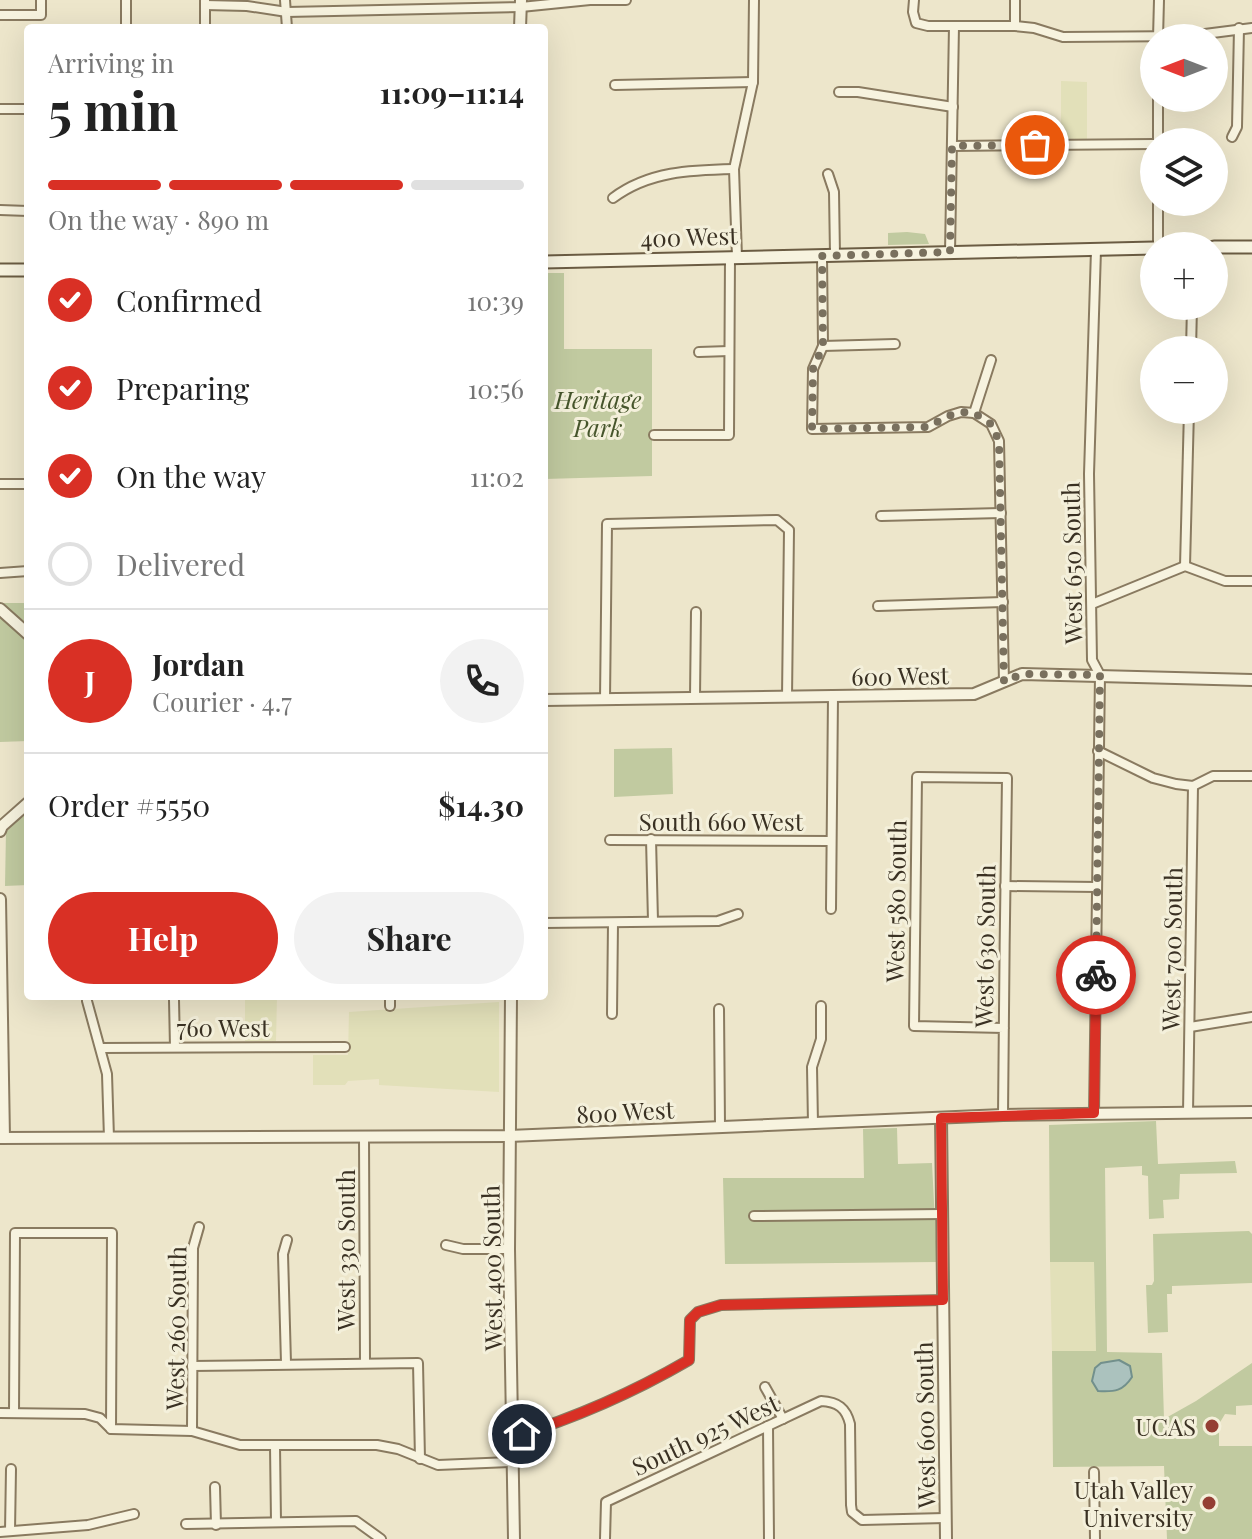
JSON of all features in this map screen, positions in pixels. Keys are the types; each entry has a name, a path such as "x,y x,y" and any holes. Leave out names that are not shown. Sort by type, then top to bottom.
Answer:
{"main road":[{"path":"1228,247 1252,247"},
{"name":"400 West","path":"548,262 1140,248"},
{"path":"0,270 24,270"}],"street":[{"path":"0,15 41,15 41,0"},
{"path":"126,0 126,24"},
{"path":"285,0 287,24"},
{"path":"205,24 205,3 287,12 626,0"},
{"path":"654,435 729,435 734,169 753,82 754,0"},
{"path":"914,0 916,23 928,26 1015,26 1063,37 1140,38"},
{"path":"1015,0 1015,26"},
{"path":"1158,24 1159,0"},
{"path":"520,24 521,4"},
{"path":"950,252 954,26"},
{"path":"1232,137 1237,127 1239,28"},
{"path":"1228,30 1252,28"},
{"path":"615,85 753,82"},
{"path":"839,92 858,92 953,107"},
{"path":"0,109 24,109"},
{"path":"952,146 1140,143"},
{"path":"613,198 629,186 668,173 734,169"},
{"path":"828,174 834,192 823,346 813,369 812,429 928,427 961,412 974,413 991,424 999,441 1004,682"},
{"path":"0,210 24,211"},
{"name":"West 650 South","path":"1094,1113 1100,675 1092,660 1089,474 1096,250"},
{"path":"823,346 895,344"},
{"path":"699,352 729,351"},
{"path":"974,413 991,360"},
{"path":"1185,566 1189,424"},
{"path":"0,484 24,484"},
{"path":"881,516 1001,513"},
{"path":"605,699 607,524 777,520 789,530 787,697"},
{"path":"1092,604 1185,566 1225,581 1252,581"},
{"path":"0,573 24,571"},
{"path":"878,606 1003,602"},
{"path":"0,609 24,630"},
{"path":"695,697 696,612"},
{"name":"600 West","path":"548,700 974,694 1022,674 1252,680"},
{"path":"831,909 833,696"},
{"path":"1098,751 1153,778 1193,786 1213,776 1252,776"},
{"name":"West 580 South","path":"1004,1028 914,1026 917,777 1007,778"},
{"name":"West 630 South","path":"1003,1115 1007,778"},
{"name":"West 700 South","path":"1188,1113 1193,786"},
{"path":"0,831 24,807"},
{"path":"651,839 653,921"},
{"name":"South 660 West","path":"610,840 831,841"},
{"path":"1005,886 1097,887"},
{"path":"0,899 2,1138"},
{"path":"548,923 718,921 738,914"},
{"path":"612,1014 613,923"},
{"path":"174,1000 175,1047"},
{"path":"390,1000 390,1006"},
{"name":"West 400 South","path":"511,1000 509,1249 514,1539"},
{"path":"87,1001 107,1074 109,1138"},
{"path":"813,1124 812,1067 821,1039 821,1006"},
{"path":"719,1009 720,1126"},
{"path":"1190,1027 1252,1017"},
{"name":"760 West","path":"101,1048 345,1047"},
{"name":"800 West","path":"2,1138 509,1136 1003,1115 1252,1112"},
{"name":"West 600 South","path":"941,1118 946,1539"},
{"name":"West 330 South","path":"364,1137 365,1362"},
{"path":"754,1216 942,1214"},
{"name":"West 260 South","path":"192,1431 193,1248 199,1227"},
{"path":"14,1413 15,1233 112,1233 111,1429"},
{"path":"286,1363 283,1254 287,1240"},
{"path":"446,1245 463,1249 509,1249"},
{"path":"513,1437 600,1405 689,1360 690,1320 698,1312 721,1305 943,1300"},
{"path":"192,1366 418,1363 420,1459"},
{"path":"765,1387 783,1419"},
{"name":"South 925 West","path":"605,1539 606,1502 821,1401 832,1402 847,1413 850,1424 851,1505 856,1517 862,1520 945,1518"},
{"path":"0,1413 85,1414 100,1418 111,1429 192,1431 240,1445 377,1445 398,1449 438,1465 512,1462"},
{"path":"768,1426 769,1539"},
{"path":"275,1446 276,1522"},
{"path":"10,1531 11,1469"},
{"path":"1094,1472 1095,1539"},
{"path":"215,1487 216,1525"},
{"path":"0,1532 88,1525 134,1514"},
{"path":"186,1524 356,1521 381,1539"}],"shaded area":[{"path":"1061,81 1087,82 1087,140 1061,140"},
{"path":"245,1000 277,1000 276,1041 245,1041"},
{"path":"499,1002 499,1092 379,1085 379,1079 348,1081 345,1085 313,1085 313,1055 348,1055 349,1012"},
{"path":"1094,1261 1096,1352 1052,1351 1050,1262"}],"green space":[{"path":"888,233 925,234 929,244 888,245"},
{"name":"Heritage Park","path":"548,273 564,273 564,349 652,349 652,476 548,479"},
{"path":"0,603 24,603 24,741 0,742"},
{"path":"672,748 673,794 614,797 614,749"},
{"path":"24,814 24,885 5,886 6,832"},
{"path":"1156,1121 1158,1164 1235,1161 1237,1173 1180,1174 1179,1199 1163,1200 1164,1218 1149,1219 1148,1176 1142,1175 1142,1166 1105,1168 1107,1352 1162,1353 1164,1419 1252,1363 1252,1405 1236,1406 1236,1415 1225,1414 1219,1424 1219,1446 1252,1446 1252,1539 1167,1539 1164,1466 1053,1467 1052,1351 1096,1351 1094,1262 1050,1262 1049,1125"},
{"path":"897,1128 898,1164 932,1163 937,1262 725,1264 723,1178 864,1178 863,1129"},
{"path":"1249,1231 1252,1234 1252,1283 1172,1286 1172,1294 1167,1294 1168,1332 1148,1333 1146,1285 1152,1285 1154,1281 1153,1234"}],"water":[{"path":"1119,1360 1130,1366 1132,1377 1118,1390 1098,1391 1092,1381 1095,1368 1101,1363"}],"way so far":[{"path":"1035,145 952,146 950,252 822,256 823,346 813,369 812,429 928,427 961,412 974,413 991,424 996,433 999,441 1004,682 1022,674 1100,675 1096,975"}],"place":[{"name":"UCAS","path":"1212,1426"},
{"name":"Utah Valley University","path":"1209,1503"}],"route":[{"path":"522,1434 600,1405 689,1360 690,1320 698,1312 721,1305 943,1300 941,1118 1094,1113 1096,975"}]}
